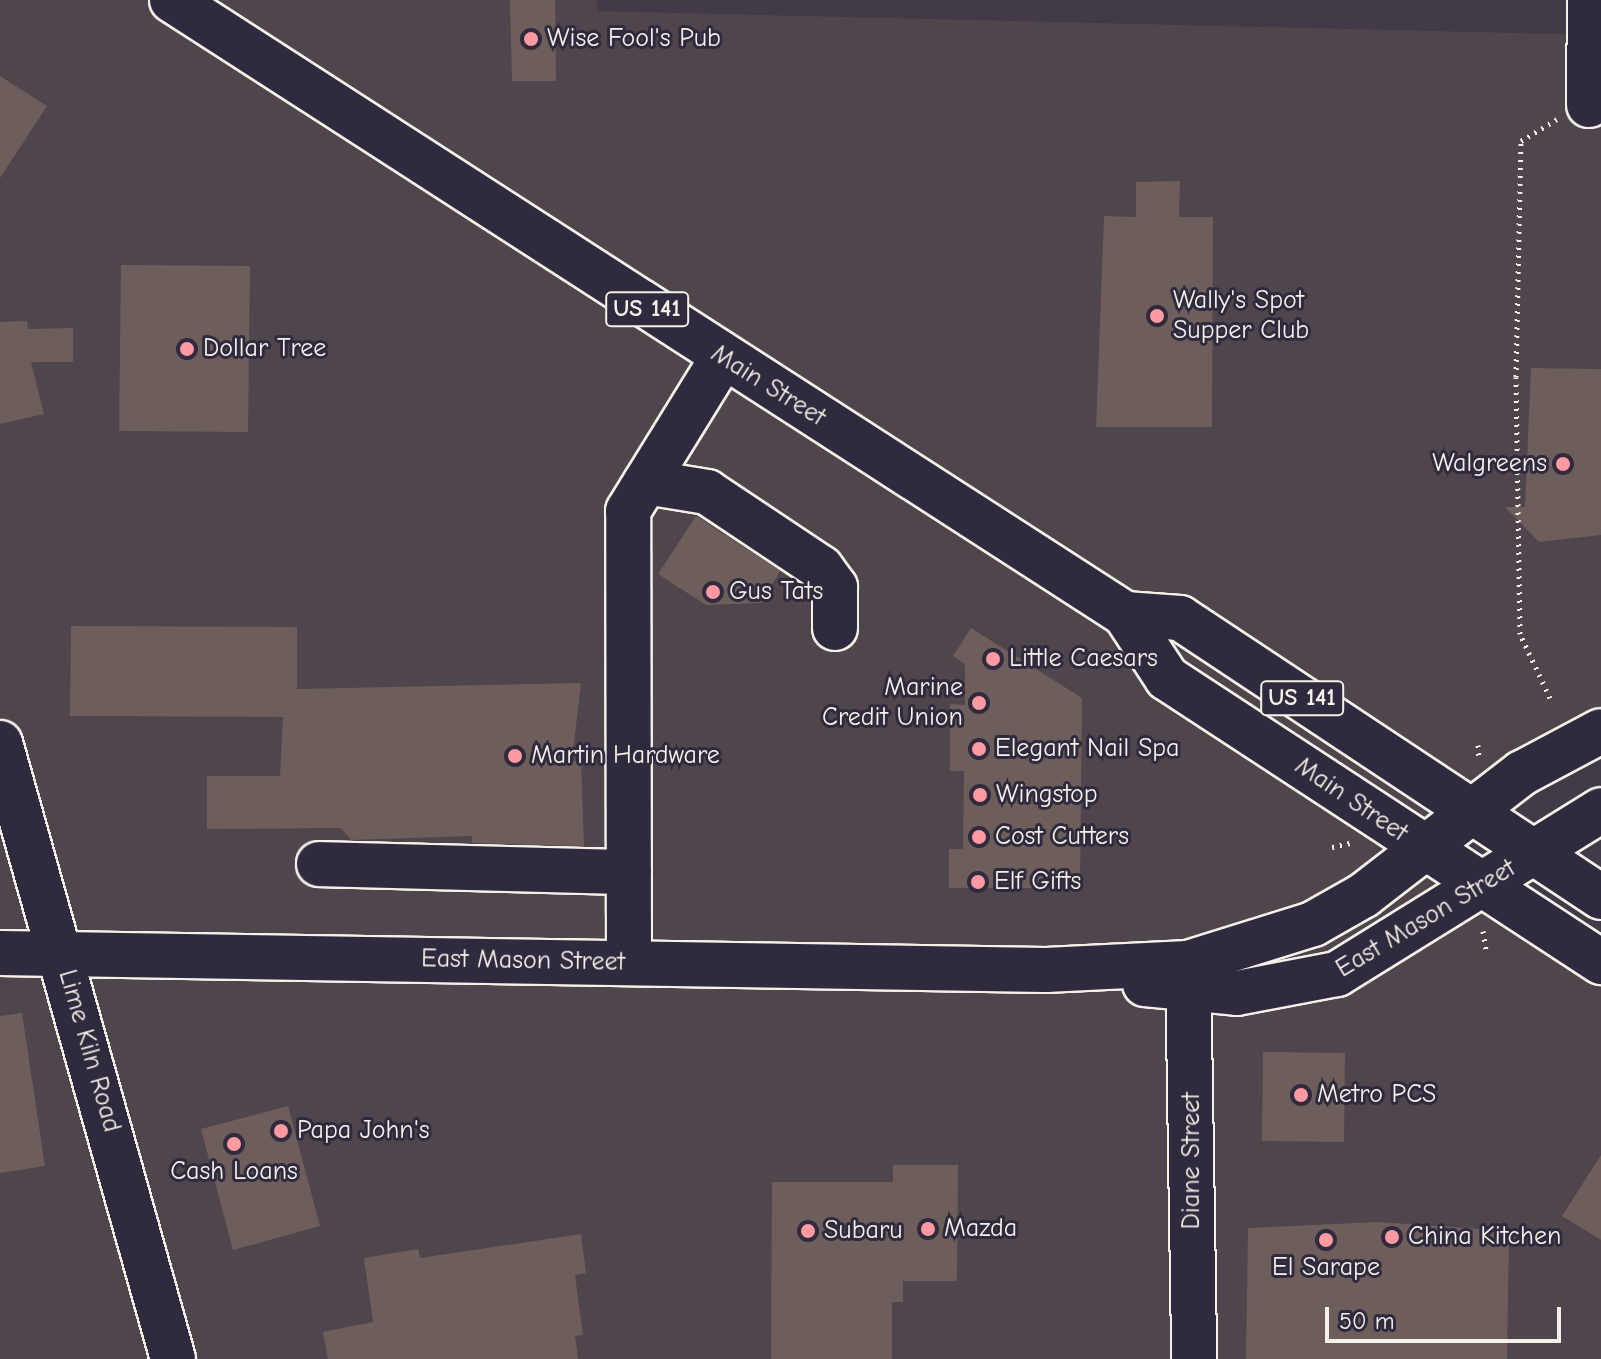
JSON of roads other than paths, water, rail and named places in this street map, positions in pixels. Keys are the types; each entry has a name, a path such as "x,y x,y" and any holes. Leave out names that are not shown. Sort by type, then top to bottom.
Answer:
{"main road":[{"name":"Main Street","path":"172,0 1125,614 1167,678 1601,962"},
{"path":"1589,105 1590,0"},
{"path":"629,963 628,511 723,357"},
{"path":"646,482 707,492 821,568 835,587 835,628"},
{"name":"Main Street","path":"1125,614 1180,618 1468,812 1601,897"},
{"name":"East Mason Street","path":"1189,976 1313,924 1424,849 1468,812 1555,751 1601,731"},
{"name":"Lime Kiln Road","path":"0,743 173,1359"},
{"name":"East Mason Street","path":"0,953 1046,970 1310,984 1362,962 1485,888 1601,810"},
{"path":"319,864 629,872"},
{"name":"Diane Street","path":"1189,976 1194,1359"}],"place":[{"name":"Wise Fool's Pub","path":"531,39"},
{"name":"Wally's Spot Supper Club","path":"1157,316"},
{"name":"Dollar Tree","path":"187,349"},
{"name":"Walgreens","path":"1563,464"},
{"name":"Gus Tats","path":"713,592"},
{"name":"Little Caesars","path":"993,659"},
{"name":"Marine Credit Union","path":"979,703"},
{"name":"Elegant Nail Spa","path":"979,749"},
{"name":"Martin Hardware","path":"515,756"},
{"name":"Wingstop","path":"980,795"},
{"name":"Cost Cutters","path":"979,837"},
{"name":"Elf Gifts","path":"978,882"},
{"name":"Metro PCS","path":"1301,1095"},
{"name":"Papa John's","path":"281,1131"},
{"name":"Cash Loans","path":"234,1144"},
{"name":"Mazda","path":"928,1229"},
{"name":"Subaru","path":"808,1231"},
{"name":"China Kitchen","path":"1392,1237"},
{"name":"El Sarape","path":"1326,1240"}]}
